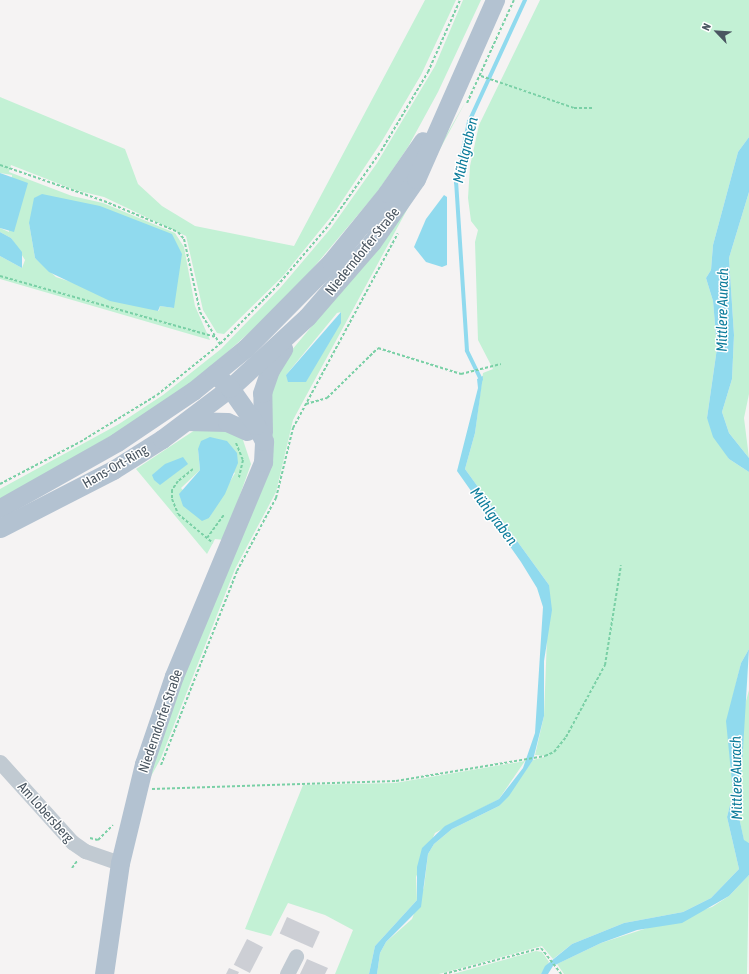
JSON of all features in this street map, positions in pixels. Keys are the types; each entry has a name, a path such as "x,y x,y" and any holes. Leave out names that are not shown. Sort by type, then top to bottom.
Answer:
{"main road":[{"name":"Niederndorfer Straße","path":"227,391 307,317 372,242 403,198 457,88 495,0"},
{"name":"Niederndorfer Straße","path":"104,974 120,863 144,764 174,676 257,480 264,441 215,374 305,290 361,228 457,88"},
{"path":"264,441 260,407 266,379 307,317"},
{"name":"Hans-Ort-Ring","path":"0,508 118,442 215,374"},
{"name":"Niederndorfer Straße","path":"227,391 241,437 256,452 257,480"},
{"name":"Hans-Ort-Ring","path":"0,528 113,470 187,421 227,391"},
{"path":"187,421 215,420 241,437"}],"street":[{"name":"Am Lobersberg","path":"0,762 72,842 85,851 120,863"},
{"path":"287,974 296,956"}],"path":[{"path":"0,484 128,414 220,344 278,286 334,219 380,151 428,72 460,0"},
{"path":"464,110 514,0"},
{"path":"486,78 494,82 574,108 594,108"},
{"path":"0,165 104,201 178,232 184,239 200,312 220,344"},
{"path":"160,766 228,592 276,498 291,434 400,230"},
{"path":"0,276 216,337"},
{"path":"306,404 327,398 378,348 441,370 474,374 501,364"},
{"path":"237,485 243,460 241,437"},
{"path":"192,469 178,481 172,499 178,514 207,538 226,551"},
{"path":"207,538 225,514"},
{"path":"150,789 396,781 525,758 536,758 554,752 566,737 605,665 621,565"},
{"path":"149,795 152,785"},
{"path":"86,837 98,840 115,822 128,825"},
{"path":"444,974 541,948 561,974"}],"green space":[{"path":"425,0 456,0 421,75 382,141 334,213 283,276 224,334 217,333 203,310 186,236 104,197 75,190 11,165 9,172 72,196 103,203 175,233 184,247 195,306 210,340 0,279 0,256 22,268 25,260 11,238 0,232 0,228 9,232 12,175 0,173 0,97 125,149 138,184 162,206 195,226 294,246","holes":["29,223 174,308 160,306 159,311 56,277 35,258"]},
{"path":"463,0 481,0 438,92 408,147 378,191 287,299 177,397 0,501 0,489 119,424 163,395 221,349 281,287 331,228 377,163 435,66"},
{"path":"540,0 749,0 749,137 738,152 713,245 711,270 706,278 713,301 717,348 707,418 729,459 749,472 749,649 741,663 727,721 733,793 727,817 739,869 711,898 683,912 624,923 572,944 553,959 542,946 439,974 377,974 380,953 386,942 412,919 424,887 428,854 434,844 452,829 499,806 533,760 548,756 535,755 544,716 549,585 465,469 475,433 483,373 493,369 478,340 475,242 478,230 471,221 468,198 470,166 479,125"},
{"path":"466,101 293,420 276,492 235,569 161,758 149,780 170,707 228,562 268,474 266,400 286,357 389,234","holes":["341,312 301,380 286,375 337,313"]},
{"path":"749,192 749,394 744,418 749,458 729,433 722,412 732,379 734,335 729,258"},
{"path":"213,425 242,437 251,464 224,540 215,539 207,554 136,469 198,428","holes":["198,449 235,473 209,518 181,488 200,470"]},
{"path":"749,690 749,843 744,841 739,817 743,712"},
{"path":"525,761 499,799 435,833 416,877 417,900 375,946 369,974 335,974 353,930 325,915 288,903 271,936 245,929 303,785 395,783"},
{"path":"749,875 747,974 564,974 557,964 601,943 712,907 729,896"},
{"path":"536,951 542,952 549,962 541,974 453,974"}],"water":[{"name":"Mittlere Aurach","path":"749,137 749,192 729,258 734,335 732,379 722,412 729,433 749,458 749,472 729,459 713,437 707,418 717,348 713,301 706,278 711,270 713,245 738,152"},
{"path":"0,173 28,183 14,232 0,228"},
{"path":"42,194 100,206 172,234 182,254 174,308 160,306 158,311 110,301 49,272 35,258 29,223 34,198"},
{"path":"444,195 447,197 447,265 442,267 426,262 414,247 426,219"},
{"path":"0,232 11,238 22,252 22,268 0,256"},
{"path":"341,312 341,323 306,382 288,382 286,375"},
{"path":"483,376 475,433 465,469 549,585 552,610 544,661 544,716 533,760 509,796 499,806 452,829 434,844 428,854 421,907 386,942 380,953 377,974 369,974 375,946 417,900 417,867 422,848 445,826 499,799 523,768 535,733 543,607 537,588 521,562 457,471 478,388 477,379"},
{"path":"210,437 227,441 237,453 238,463 225,494 209,518 202,521 183,506 179,494 200,470 198,449 201,441"},
{"path":"183,457 188,464 160,485 154,480 152,475 165,464"},
{"name":"Mittlere Aurach","path":"749,649 739,817 744,840 749,843 749,875 729,896 682,923 637,930 601,943 553,966 548,974 541,974 545,966 572,944 624,923 683,912 711,898 739,869 727,817 733,793 726,721 741,663"}],"building":[{"path":"287,917 320,932 313,948 280,933"},
{"path":"247,939 263,947 250,973 234,965"},
{"path":"307,959 328,968 325,974 300,974"},
{"path":"229,968 239,972 238,974 226,974"}],"waterway":[{"name":"Mühlgraben","path":"481,380 467,351 456,183 469,122 525,0"}]}
